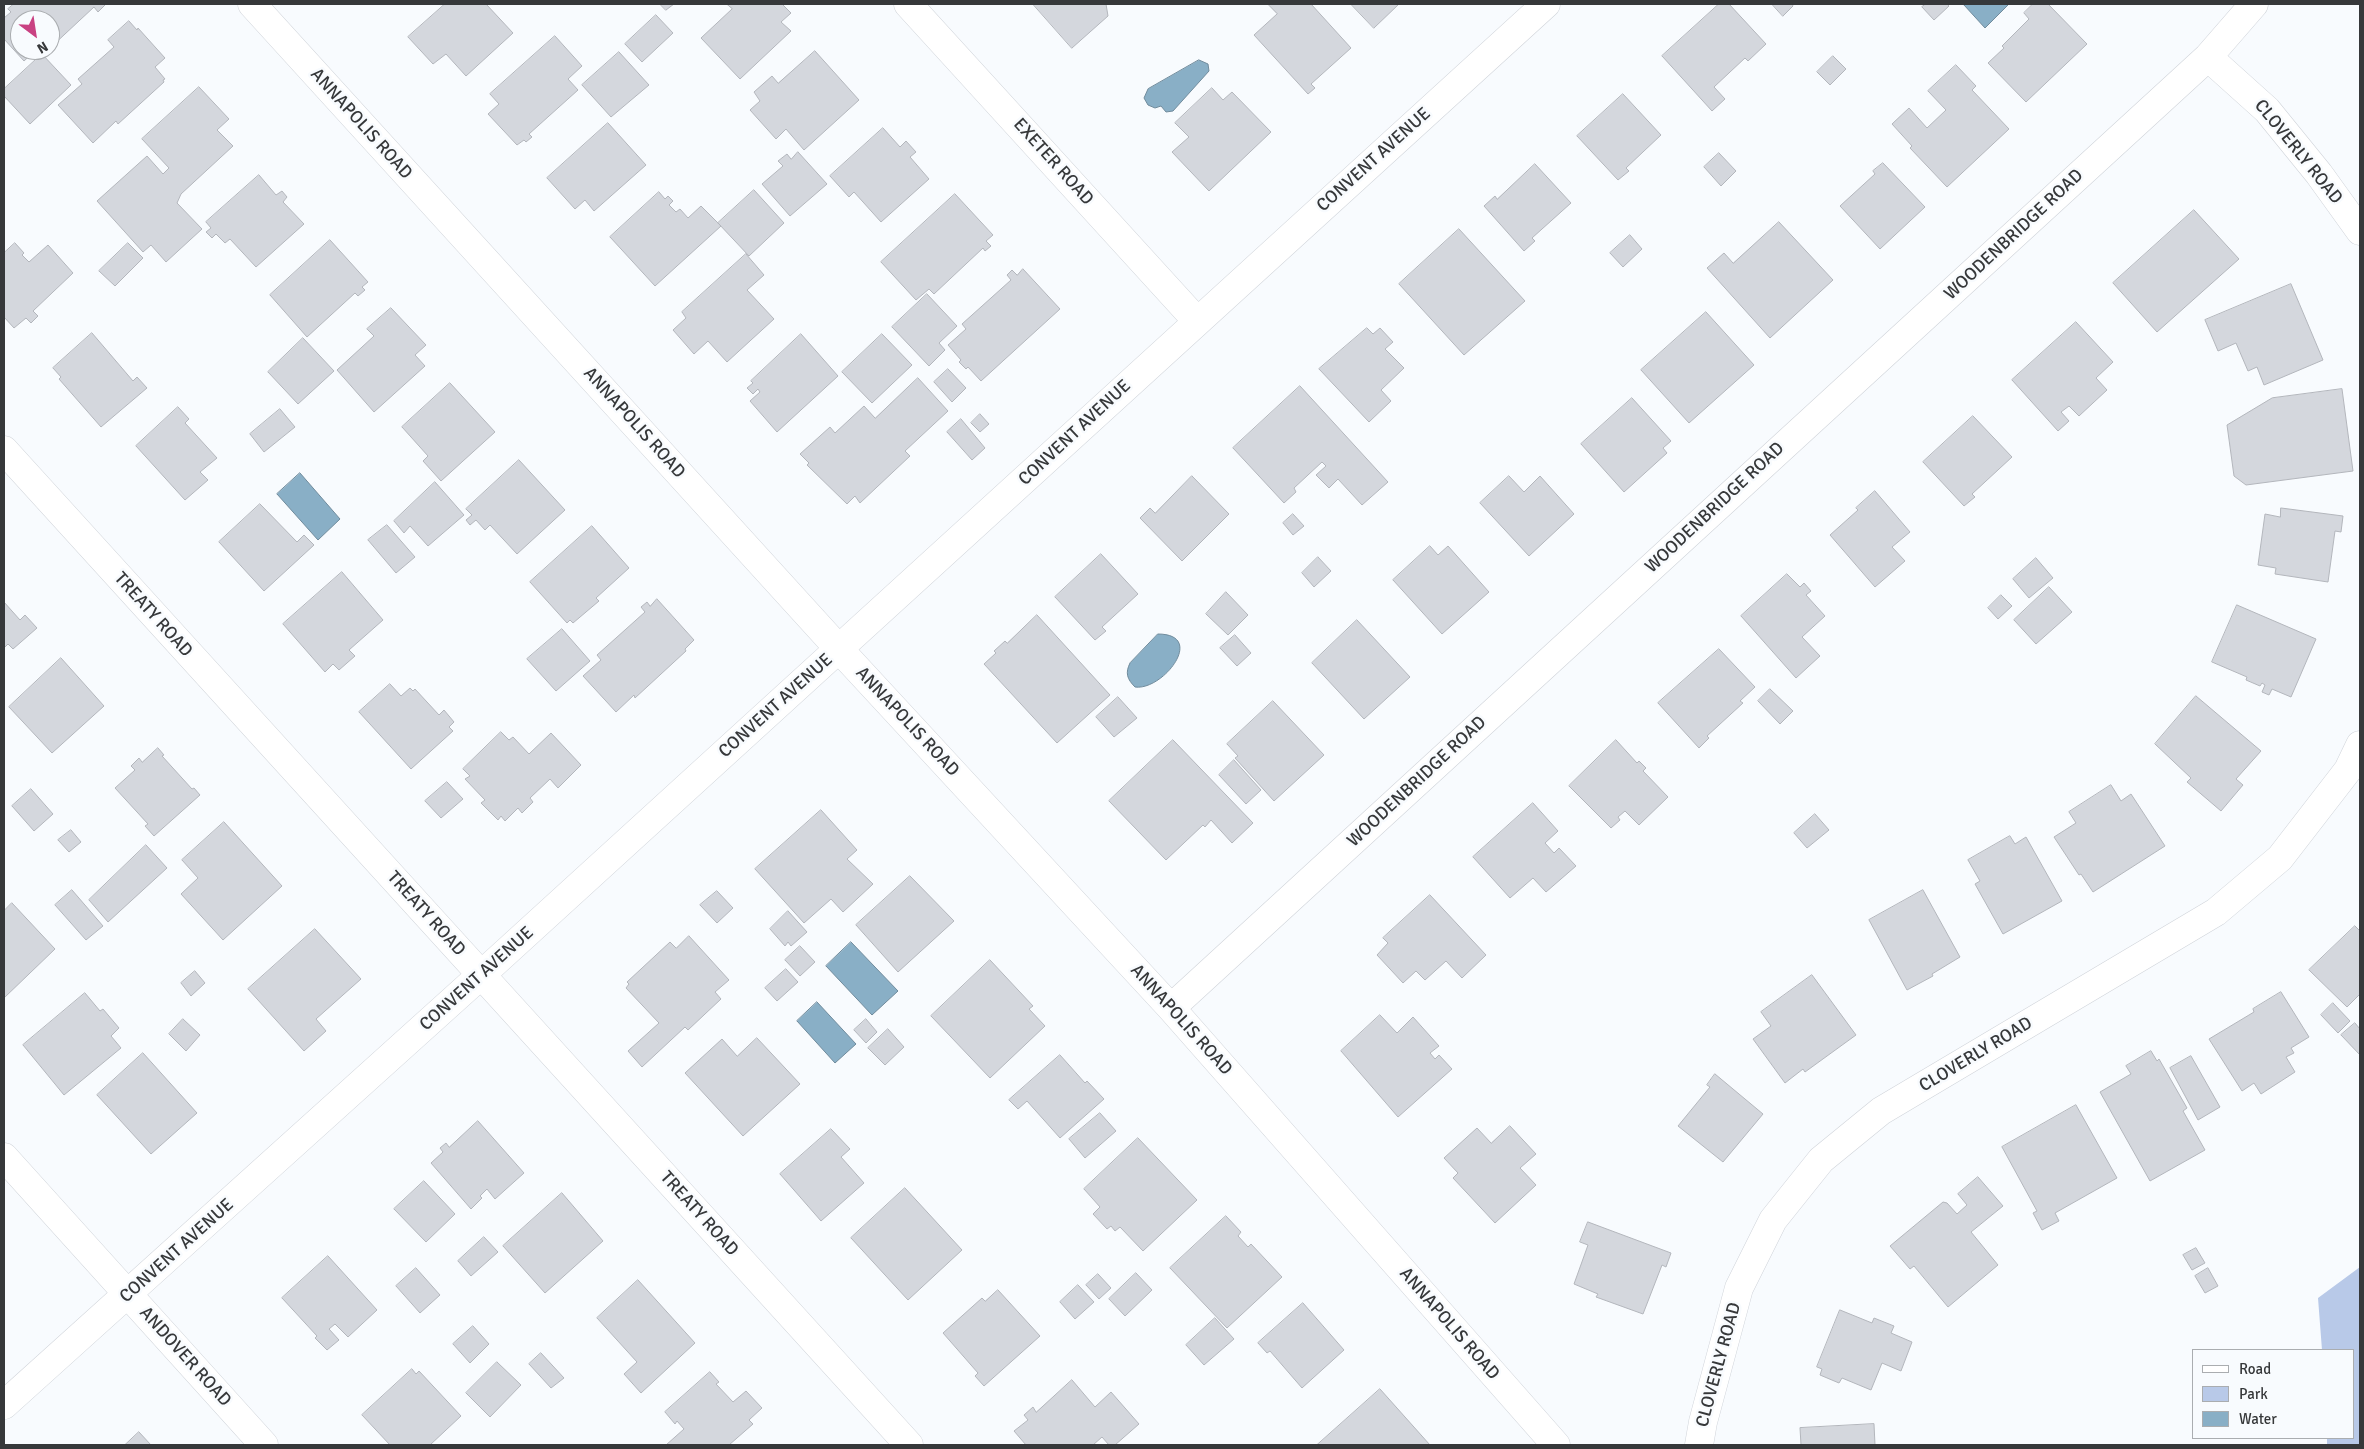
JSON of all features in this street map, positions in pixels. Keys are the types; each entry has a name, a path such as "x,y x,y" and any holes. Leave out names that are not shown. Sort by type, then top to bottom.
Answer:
{"street":[{"name":"ANNAPOLIS ROAD","path":"252,4 839,649 1171,1008 1556,1445"},
{"name":"EXETER ROAD","path":"908,4 1197,321"},
{"name":"CONVENT AVENUE","path":"4,1405 481,975 1546,4"},
{"name":"WOODENBRIDGE ROAD","path":"1171,1008 2208,57 2254,4"},
{"name":"CLOVERLY ROAD","path":"2208,57 2268,110 2319,174 2360,231"},
{"name":"TREATY ROAD","path":"4,450 909,1445"},
{"name":"CLOVERLY ROAD","path":"1699,1445 1703,1422 1739,1288 1773,1220 1821,1160 1881,1111 2216,912 2280,858 2348,770 2360,745"},
{"name":"ANDOVER ROAD","path":"4,1157 264,1445"}],"green space":[{"path":"2360,1267 2360,1445 2327,1445 2327,1439 2354,1439 2354,1349 2322,1349 2318,1298"}],"water":[{"path":"1965,4 2009,4 1985,28"},
{"path":"1199,60 1208,64 1209,71 1173,111 1166,112 1161,106 1155,108 1148,105 1144,98 1148,89"},
{"path":"300,473 340,519 318,540 277,494"},
{"path":"1158,634 1172,636 1179,643 1180,652 1168,672 1146,686 1135,687 1128,676 1130,663"},
{"path":"851,942 898,991 872,1015 826,966"},
{"path":"817,1002 856,1044 835,1063 797,1021"}],"building":[{"path":"14,4 105,5 98,12 94,7 60,39 60,10 10,11 8,9"},
{"path":"445,4 486,4 513,33 466,76 446,54 433,64 408,37"},
{"path":"660,4 674,4 666,10"},
{"path":"727,4 782,4 791,13 781,22 791,31 740,79 701,38 732,9"},
{"path":"1033,4 1106,4 1108,16 1072,48"},
{"path":"1268,4 1311,4 1351,48 1311,84 1315,88 1308,94 1254,35 1277,14"},
{"path":"1351,4 1399,4 1374,28"},
{"path":"1719,4 1729,4 1766,44 1748,61 1745,58 1714,87 1725,99 1712,111 1662,56"},
{"path":"1772,4 1792,4 1793,6 1783,16"},
{"path":"1926,4 1947,4 1949,6 1934,20 1922,7"},
{"path":"2033,4 2048,4 2087,44 2026,102 1988,63 2029,19 2024,13"},
{"path":"10,13 10,46 4,39 4,18"},
{"path":"656,15 673,33 642,62 625,44"},
{"path":"129,21 137,30 138,28 165,58 155,67 165,79 118,124 116,121 93,143 58,105 82,84 78,79 114,47 108,40"},
{"path":"555,36 582,66 568,79 578,90 529,134 532,137 526,142 524,140 517,145 488,114 499,104 490,94"},
{"path":"815,51 859,100 804,150 786,129 776,139 750,110 760,101 754,92 772,76 778,83"},
{"path":"619,52 649,85 611,117 582,85"},
{"path":"1833,56 1846,69 1830,85 1817,72"},
{"path":"35,60 48,60 71,85 30,124 4,96 4,89"},
{"path":"1956,65 1976,86 1972,90 2009,129 1947,187 1910,148 1912,146 1892,124 1909,108 1927,128 1946,110 1928,91"},
{"path":"199,87 229,119 217,130 233,146 181,194 177,203 202,229 166,262 151,245 143,252 97,201 147,156 163,174 169,168 142,139"},
{"path":"1212,88 1223,100 1232,92 1271,132 1209,191 1172,152 1189,137 1175,123"},
{"path":"1623,94 1661,135 1626,168 1629,171 1618,180 1577,136"},
{"path":"608,123 646,165 594,211 585,200 575,209 547,178"},
{"path":"883,128 900,147 906,141 916,152 910,157 929,179 881,222 854,192 849,197 830,176"},
{"path":"798,152 827,184 790,216 762,184 783,166 778,161 787,154 791,159"},
{"path":"1719,153 1736,171 1721,186 1704,167"},
{"path":"1883,163 1925,207 1880,249 1840,206 1875,174 1873,171"},
{"path":"1535,164 1571,203 1532,238 1535,241 1524,251 1484,206 1495,196 1497,199"},
{"path":"259,175 276,195 282,191 287,197 283,202 304,224 256,267 230,239 225,243 216,234 212,238 206,232 211,228 206,222"},
{"path":"754,190 784,223 749,256 718,223"},
{"path":"659,192 665,199 668,196 673,201 669,205 676,212 680,209 688,218 701,206 721,226 655,286 610,237"},
{"path":"955,194 993,235 986,241 991,246 985,251 983,248 934,294 929,289 916,300 881,262"},
{"path":"2194,210 2239,259 2157,332 2113,283"},
{"path":"1779,222 1833,280 1770,338 1707,268 1724,253 1733,263"},
{"path":"1459,229 1525,301 1464,355 1399,284"},
{"path":"1630,235 1642,249 1623,267 1610,253"},
{"path":"330,240 368,282 362,287 365,290 358,296 355,293 307,337 270,295"},
{"path":"15,243 29,262 48,245 73,273 33,311 38,316 31,323 26,318 14,328 4,317 4,253"},
{"path":"128,243 143,258 115,286 99,271"},
{"path":"746,254 764,275 747,290 774,319 727,362 708,341 694,354 673,330 686,318 682,312"},
{"path":"1023,269 1060,309 981,381 968,367 966,369 959,362 961,360 948,345 966,329 962,324 1011,280 1007,275 1012,270 1017,275"},
{"path":"2291,284 2323,360 2264,385 2257,367 2248,371 2236,343 2218,351 2205,320"},
{"path":"927,294 957,326 939,343 945,350 929,366 892,327"},
{"path":"391,308 426,345 415,355 425,366 374,412 337,370 374,336 367,329"},
{"path":"1706,312 1754,365 1689,423 1641,370"},
{"path":"2076,322 2113,362 2096,378 2107,390 2079,416 2069,406 2061,412 2069,421 2058,431 2012,380"},
{"path":"1367,328 1373,334 1380,328 1393,342 1385,349 1404,368 1381,390 1391,401 1369,422 1319,369"},
{"path":"92,333 133,381 137,377 147,388 101,427 59,379 61,377 53,368"},
{"path":"801,334 838,376 777,432 750,401 760,392 758,389 753,394 747,388 753,383 751,381"},
{"path":"882,334 912,365 872,403 842,372"},
{"path":"303,338 334,371 298,404 268,372"},
{"path":"948,369 966,388 952,402 934,382"},
{"path":"918,378 948,411 905,451 910,456 860,503 855,496 847,504 807,465 809,463 800,454 830,427 835,433 864,406 875,418"},
{"path":"450,383 495,432 441,481 423,461 428,456 402,427"},
{"path":"1300,386 1388,482 1362,505 1338,479 1329,488 1316,475 1326,466 1322,462 1294,488 1296,492 1284,503 1233,448"},
{"path":"2342,389 2353,471 2246,485 2234,476 2227,425 2272,398"},
{"path":"1632,398 1671,441 1663,448 1667,453 1624,492 1581,444"},
{"path":"178,407 189,419 185,423 217,458 200,472 208,480 185,500 136,446"},
{"path":"280,409 295,427 264,452 250,434"},
{"path":"980,414 989,424 980,432 971,423"},
{"path":"1973,416 2012,457 1972,494 1975,497 1964,506 1923,462"},
{"path":"961,419 985,448 972,460 947,432"},
{"path":"519,460 565,510 517,554 490,525 485,530 476,520 470,525 466,520 472,515 466,509"},
{"path":"1192,476 1229,514 1182,561 1140,518 1150,508 1155,513"},
{"path":"1509,476 1524,492 1540,476 1574,514 1529,556 1480,503"},
{"path":"435,482 464,515 428,546 410,526 404,533 394,521"},
{"path":"1875,491 1910,532 1892,547 1905,561 1875,587 1830,535 1858,510 1856,508"},
{"path":"260,504 297,542 304,535 314,545 264,591 219,542"},
{"path":"2281,508 2343,516 2341,532 2335,531 2328,582 2275,574 2276,568 2258,565 2265,514 2280,517"},
{"path":"1293,514 1304,526 1293,535 1283,523"},
{"path":"387,525 415,557 396,573 368,540"},
{"path":"592,526 629,568 596,598 599,601 573,623 570,620 567,623 530,582"},
{"path":"1430,546 1438,555 1448,546 1489,592 1442,634 1393,580"},
{"path":"1101,554 1138,594 1102,627 1106,631 1095,640 1055,597"},
{"path":"1318,557 1331,571 1314,587 1302,573"},
{"path":"2036,558 2053,578 2029,598 2013,579"},
{"path":"342,572 383,620 349,650 355,656 339,670 333,664 325,672 283,624"},
{"path":"1787,574 1800,587 1804,583 1811,591 1806,595 1825,616 1802,637 1820,656 1796,678 1741,616"},
{"path":"2049,587 2072,612 2036,644 2014,620"},
{"path":"1226,592 1248,615 1228,635 1206,614"},
{"path":"2001,595 2012,606 1998,619 1988,608"},
{"path":"657,599 694,640 685,649 686,651 635,698 634,695 616,712 583,676 601,660 597,655 645,612 641,607 647,602 650,606"},
{"path":"4,602 20,620 25,615 37,628 13,649 8,644 4,648"},
{"path":"2237,605 2316,639 2291,697 2272,689 2269,695 2262,692 2265,685 2262,683 2260,686 2246,680 2247,677 2212,662"},
{"path":"1037,615 1110,695 1057,743 984,664 996,653 994,651 1005,641 1007,643"},
{"path":"1357,620 1410,677 1364,719 1312,663"},
{"path":"562,629 590,661 556,691 527,659"},
{"path":"1235,635 1251,653 1237,666 1220,648"},
{"path":"1719,649 1755,687 1740,701 1743,703 1707,736 1709,738 1699,748 1658,703"},
{"path":"61,658 104,706 52,753 9,707"},
{"path":"390,684 401,696 410,688 413,691 415,689 439,715 444,710 454,722 449,727 453,731 411,769 359,712"},
{"path":"1770,689 1793,711 1780,724 1758,701"},
{"path":"2196,696 2261,751 2236,779 2243,785 2221,811 2187,782 2191,778 2155,744"},
{"path":"1118,697 1137,718 1114,737 1096,717"},
{"path":"1273,701 1324,755 1274,801 1235,758 1238,756 1227,744"},
{"path":"501,732 509,740 513,737 529,754 551,733 581,765 558,788 550,779 530,798 533,802 522,813 518,808 505,821 501,816 498,820 481,803 485,800 465,779 470,776 463,769"},
{"path":"1173,740 1253,823 1232,843 1211,820 1205,827 1203,825 1166,860 1109,801"},
{"path":"1616,740 1637,763 1639,761 1646,768 1643,771 1668,797 1639,825 1625,811 1618,817 1620,820 1611,828 1569,786"},
{"path":"158,748 164,755 162,756 192,789 194,788 200,795 154,836 145,826 148,824 115,788 135,770 131,766 139,758 142,762"},
{"path":"1234,760 1261,790 1246,804 1219,775"},
{"path":"447,782 463,799 441,818 425,801"},
{"path":"2111,785 2121,801 2131,794 2165,846 2093,892 2081,874 2079,875 2054,837 2076,823 2069,812"},
{"path":"31,789 53,814 34,831 12,806"},
{"path":"1533,803 1558,831 1545,843 1554,853 1559,848 1576,866 1546,892 1533,878 1510,898 1473,857"},
{"path":"821,810 857,850 847,859 873,884 843,912 831,899 804,923 755,869"},
{"path":"1815,814 1829,830 1807,848 1794,833"},
{"path":"224,822 282,886 223,940 181,894 198,878 182,860"},
{"path":"71,830 81,842 69,852 58,840"},
{"path":"2010,836 2015,844 2026,837 2062,901 2003,934 1975,884 1980,881 1968,860"},
{"path":"146,845 167,868 108,922 89,900"},
{"path":"910,876 954,921 898,972 856,925"},
{"path":"72,890 103,926 86,940 55,905"},
{"path":"1923,890 1960,957 1932,974 1933,976 1907,990 1869,920"},
{"path":"717,891 733,908 717,923 700,905"},
{"path":"1430,895 1486,955 1462,978 1446,961 1425,980 1416,971 1403,983 1377,955 1388,943 1383,938"},
{"path":"12,903 55,949 4,998 4,911"},
{"path":"788,911 807,932 791,946 788,942 785,946 770,929"},
{"path":"2355,926 2360,931 2360,994 2347,1007 2309,970"},
{"path":"315,929 361,979 316,1019 326,1031 304,1051 248,989"},
{"path":"689,936 729,980 715,992 721,999 688,1030 685,1027 642,1067 628,1051 659,1023 626,988 629,984 627,982 670,942 676,948"},
{"path":"800,946 815,962 800,976 785,960"},
{"path":"990,960 1033,1006 1029,1009 1045,1026 990,1078 931,1016"},
{"path":"786,969 798,982 777,1001 765,988"},
{"path":"195,971 205,983 191,996 181,983"},
{"path":"1812,975 1856,1035 1805,1072 1803,1069 1785,1083 1753,1039 1771,1026 1761,1012"},
{"path":"2281,992 2309,1037 2291,1048 2294,1053 2286,1057 2295,1072 2261,1094 2254,1083 2242,1091 2209,1039 2254,1012 2253,1009"},
{"path":"85,993 100,1011 103,1009 119,1028 111,1036 121,1048 64,1095 23,1045"},
{"path":"2333,1003 2350,1021 2338,1033 2321,1015"},
{"path":"1380,1015 1397,1033 1413,1017 1439,1046 1430,1053 1435,1059 1439,1055 1452,1069 1398,1117 1341,1051"},
{"path":"183,1019 200,1035 186,1051 169,1034"},
{"path":"866,1019 877,1032 866,1043 854,1030"},
{"path":"2355,1023 2360,1029 2360,1055 2341,1035"},
{"path":"888,1029 904,1047 885,1065 868,1048"},
{"path":"757,1038 800,1084 743,1136 685,1073 722,1039 737,1056"},
{"path":"2151,1051 2157,1061 2159,1059 2187,1108 2183,1111 2205,1150 2150,1181 2100,1092 2131,1074 2126,1066"},
{"path":"143,1053 197,1113 151,1154 97,1095"},
{"path":"1060,1055 1085,1083 1087,1081 1104,1099 1060,1138 1027,1101 1018,1109 1009,1100"},
{"path":"2191,1056 2220,1107 2198,1120 2170,1068"},
{"path":"1715,1074 1763,1114 1723,1162 1678,1126 1710,1087 1707,1085"},
{"path":"2076,1105 2117,1178 2055,1213 2059,1221 2042,1230 2033,1213 2037,1211 2002,1147"},
{"path":"1100,1113 1116,1131 1085,1158 1069,1139"},
{"path":"478,1121 524,1173 495,1199 487,1189 480,1196 482,1198 471,1209 431,1163 443,1152 440,1148 446,1143 449,1147"},
{"path":"1510,1126 1536,1154 1520,1168 1536,1185 1495,1223 1453,1178 1458,1173 1444,1158 1477,1128 1491,1143"},
{"path":"831,1129 850,1149 841,1157 864,1183 821,1221 780,1174"},
{"path":"1138,1138 1197,1200 1143,1251 1120,1227 1115,1231 1111,1226 1107,1229 1093,1214 1100,1207 1084,1189"},
{"path":"1978,1177 2003,1206 1971,1232 1998,1265 1948,1307 1914,1266 1910,1269 1890,1246 1943,1202 1947,1203 1957,1214 1967,1205 1958,1194"},
{"path":"424,1181 455,1214 426,1242 394,1209"},
{"path":"905,1188 962,1250 908,1300 851,1238"},
{"path":"562,1193 603,1241 545,1293 503,1246"},
{"path":"1226,1216 1241,1232 1238,1236 1248,1247 1251,1244 1282,1277 1227,1328 1170,1268"},
{"path":"1588,1222 1671,1253 1666,1267 1662,1265 1643,1314 1596,1297 1598,1294 1574,1284 1588,1245 1580,1242"},
{"path":"484,1237 498,1252 471,1276 458,1261"},
{"path":"2196,1248 2205,1263 2192,1270 2183,1255"},
{"path":"328,1256 377,1310 348,1337 335,1324 329,1329 339,1340 327,1350 315,1338 317,1336 282,1298"},
{"path":"416,1268 440,1295 420,1313 396,1286"},
{"path":"2208,1268 2218,1286 2205,1293 2195,1276"},
{"path":"1136,1273 1152,1290 1125,1316 1109,1299"},
{"path":"1098,1274 1111,1288 1099,1299 1086,1285"},
{"path":"638,1280 695,1343 641,1393 624,1374 637,1362 597,1318"},
{"path":"1078,1285 1094,1302 1075,1319 1060,1302"},
{"path":"998,1290 1040,1336 984,1386 975,1376 978,1373 943,1333 982,1298 985,1301"},
{"path":"1303,1303 1344,1350 1302,1388 1270,1351 1267,1353 1258,1343"},
{"path":"1840,1310 1872,1323 1874,1318 1894,1326 1891,1333 1912,1342 1901,1371 1882,1363 1871,1390 1842,1378 1839,1383 1820,1375 1822,1369 1817,1367"},
{"path":"1215,1318 1234,1339 1204,1365 1186,1345"},
{"path":"473,1326 489,1344 470,1363 453,1344"},
{"path":"541,1353 564,1378 551,1388 529,1364"},
{"path":"497,1362 521,1385 490,1417 466,1393"},
{"path":"412,1369 416,1374 419,1371 461,1416 430,1445 390,1445 362,1415"},
{"path":"710,1372 719,1382 716,1384 733,1402 746,1391 762,1408 749,1420 753,1424 729,1445 666,1445 684,1429 677,1421 675,1424 665,1412"},
{"path":"1072,1380 1095,1407 1111,1392 1139,1424 1115,1445 1109,1445 1102,1437 1093,1445 1026,1445 1014,1431 1028,1420 1024,1415 1033,1407 1036,1412"},
{"path":"1380,1389 1430,1445 1317,1445"},
{"path":"1874,1424 1875,1445 1801,1445 1800,1428"},
{"path":"139,1432 151,1445 125,1445"}]}
